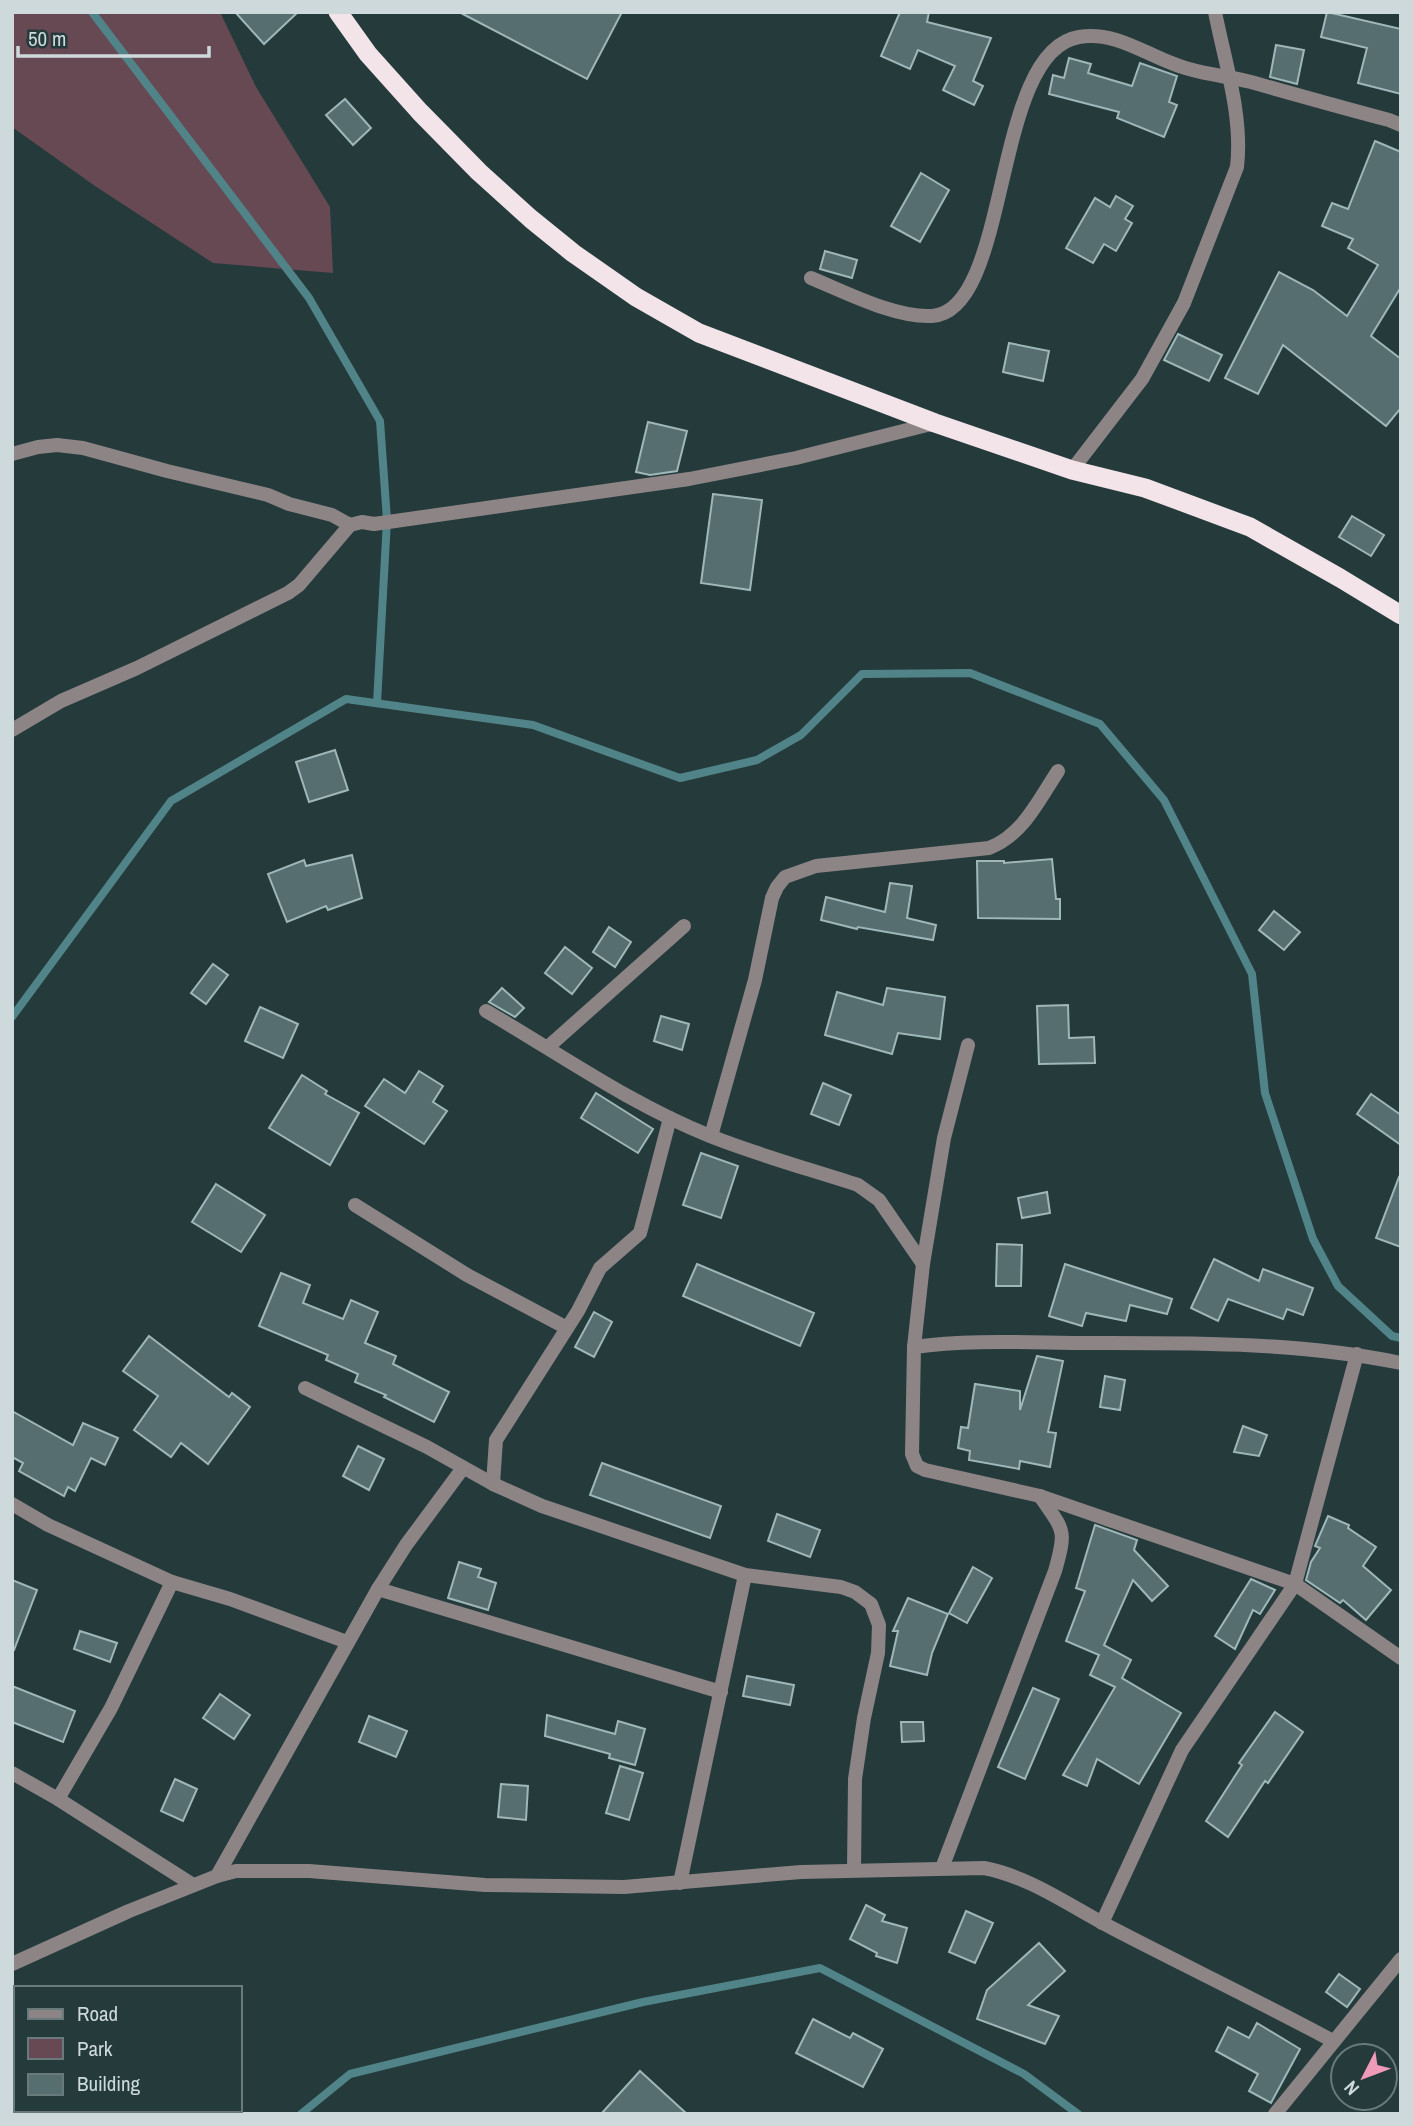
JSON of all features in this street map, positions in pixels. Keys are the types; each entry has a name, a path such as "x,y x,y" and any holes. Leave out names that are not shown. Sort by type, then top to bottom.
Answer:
{"highway":[{"path":"338,12 368,54 479,172 573,253 699,333 935,423 1072,470 1145,488 1250,527 1401,615"}],"street":[{"path":"1072,470 1142,379 1184,303 1237,167 1240,145 1237,115 1215,12"},
{"path":"811,278 897,312 931,316 947,313 958,305 968,292 979,266 1025,99 1042,63 1057,46 1078,37 1105,37 1187,69 1228,76 1401,125"},
{"path":"12,730 61,701 138,668 288,593 299,585 350,526 362,522 374,524 688,479 796,458 935,423"},
{"path":"12,454 57,445 83,448 268,495 289,504 332,515 350,526"},
{"path":"711,1136 755,980 772,898 776,887 785,877 816,866 989,848 1006,841 1024,822 1058,771"},
{"path":"548,1047 684,926"},
{"path":"486,1011 548,1047 587,1074 670,1118 711,1136 858,1185 879,1200 923,1264"},
{"path":"968,1045 944,1138 923,1264 914,1347 912,1454 917,1466 925,1471 1040,1496 1295,1584 1401,1658"},
{"path":"493,1484 496,1440 567,1328 600,1268 640,1233 670,1118"},
{"path":"355,1205 467,1275 567,1328"},
{"path":"914,1347 973,1343 1286,1346 1357,1354 1401,1363"},
{"path":"1102,1923 1182,1750 1295,1584 1357,1354"},
{"path":"305,1388 427,1447 493,1484 542,1506 745,1575 841,1587 863,1597 871,1604 879,1625 878,1653 864,1718 855,1779 854,1870"},
{"path":"217,1876 377,1589 463,1468"},
{"path":"942,1868 1055,1571 1063,1542 1057,1521 1040,1496"},
{"path":"12,1504 57,1530 172,1582 230,1599 347,1642"},
{"path":"680,1883 745,1575"},
{"path":"58,1799 111,1708 172,1582"},
{"path":"377,1589 721,1692"},
{"path":"12,1773 193,1885"},
{"path":"12,1964 129,1911 236,1871 309,1871 485,1885 624,1887 854,1870 984,1868 1028,1882 1102,1923 1333,2041"},
{"path":"1275,2114 1401,1959"}],"green space":[{"path":"12,12 220,12 256,87 330,207 333,273 213,263 95,186 12,127"}],"building":[{"path":"235,12 298,12 264,44"},
{"path":"459,12 622,12 587,79"},
{"path":"900,12 929,12 927,22 991,38 973,81 983,86 974,105 943,90 955,66 918,50 910,69 881,56"},
{"path":"1327,12 1401,29 1401,94 1358,83 1367,48 1321,37"},
{"path":"1276,45 1304,50 1297,84 1270,77"},
{"path":"1069,58 1091,64 1088,73 1132,86 1140,63 1177,76 1169,102 1177,105 1164,137 1117,118 1119,112 1049,94 1053,75 1064,78"},
{"path":"345,99 371,128 353,145 326,115"},
{"path":"1375,141 1401,152 1401,287 1371,336 1401,359 1401,408 1386,426 1283,345 1258,394 1225,378 1279,272 1313,290 1347,316 1378,265 1348,248 1353,239 1322,226 1332,203 1348,209"},
{"path":"921,173 949,190 920,242 891,226"},
{"path":"1116,196 1133,206 1125,219 1132,223 1116,251 1104,244 1093,263 1066,248 1095,198 1110,207"},
{"path":"825,251 857,260 852,278 820,269"},
{"path":"1178,334 1222,355 1209,381 1164,360"},
{"path":"1009,343 1049,351 1043,381 1003,372"},
{"path":"648,422 687,431 677,471 650,475 636,472"},
{"path":"713,494 762,500 750,590 701,583"},
{"path":"1352,516 1384,535 1371,556 1339,537"},
{"path":"335,750 348,790 309,802 296,762"},
{"path":"352,855 362,898 328,910 326,906 287,922 268,874 304,860 306,866"},
{"path":"1052,859 1056,899 1060,899 1060,919 978,918 977,861 1004,863"},
{"path":"890,883 912,886 907,918 936,925 933,940 858,927 857,929 821,920 826,897 885,912"},
{"path":"1274,911 1300,932 1284,950 1259,930"},
{"path":"609,927 631,942 615,967 593,952"},
{"path":"565,947 592,968 572,994 545,973"},
{"path":"213,964 228,975 206,1004 191,993"},
{"path":"502,988 524,1008 515,1017 489,1002"},
{"path":"887,988 945,997 940,1039 898,1033 892,1054 825,1035 837,992 883,1005"},
{"path":"1068,1005 1069,1038 1094,1037 1095,1063 1039,1064 1037,1006"},
{"path":"260,1007 298,1024 283,1058 245,1041"},
{"path":"661,1016 689,1024 682,1050 654,1041"},
{"path":"419,1071 443,1086 433,1102 447,1111 424,1144 365,1106 384,1079 405,1093"},
{"path":"302,1075 327,1091 325,1094 359,1113 330,1165 269,1128"},
{"path":"823,1083 851,1095 839,1125 811,1114"},
{"path":"596,1093 653,1129 638,1153 581,1118"},
{"path":"1371,1094 1401,1115 1401,1145 1357,1114"},
{"path":"701,1153 738,1166 721,1218 683,1205"},
{"path":"1399,1177 1401,1178 1401,1247 1376,1238"},
{"path":"216,1184 265,1215 241,1252 192,1222"},
{"path":"1047,1192 1050,1213 1022,1218 1018,1198"},
{"path":"997,1244 1022,1245 1021,1286 996,1286"},
{"path":"1214,1259 1259,1281 1263,1269 1313,1288 1303,1315 1287,1309 1283,1319 1228,1299 1218,1321 1191,1308"},
{"path":"697,1264 814,1313 800,1346 683,1296"},
{"path":"1065,1264 1172,1299 1167,1314 1130,1305 1126,1321 1086,1313 1082,1326 1049,1316"},
{"path":"281,1273 310,1285 303,1303 343,1319 351,1300 378,1312 365,1343 396,1356 393,1364 449,1392 434,1422 384,1397 386,1395 355,1382 358,1374 326,1360 328,1355 259,1326"},
{"path":"594,1312 612,1322 594,1357 575,1347"},
{"path":"149,1336 229,1397 232,1393 250,1407 208,1464 181,1443 171,1457 134,1430 158,1396 123,1371"},
{"path":"1037,1356 1063,1361 1048,1432 1056,1433 1050,1467 1020,1461 1019,1469 969,1460 970,1451 958,1448 961,1427 968,1428 975,1384 1020,1391 1020,1410"},
{"path":"1105,1376 1125,1380 1120,1410 1100,1407"},
{"path":"12,1411 73,1445 83,1423 118,1438 105,1465 91,1458 75,1491 68,1487 64,1496 19,1471 23,1463 12,1457"},
{"path":"1243,1426 1267,1435 1259,1456 1234,1452"},
{"path":"358,1446 384,1459 369,1490 343,1476"},
{"path":"602,1463 721,1506 710,1538 590,1495"},
{"path":"777,1514 820,1530 810,1557 768,1541"},
{"path":"1328,1516 1349,1525 1348,1528 1376,1547 1363,1566 1391,1590 1366,1620 1343,1600 1340,1603 1306,1580 1311,1562 1320,1548 1315,1546"},
{"path":"1095,1525 1137,1540 1134,1550 1168,1586 1152,1601 1133,1580 1104,1645 1131,1660 1122,1678 1181,1713 1139,1784 1097,1759 1087,1786 1063,1775 1115,1687 1090,1675 1099,1655 1066,1641 1085,1591 1076,1588"},
{"path":"459,1562 481,1569 478,1577 496,1583 488,1610 448,1598"},
{"path":"973,1567 992,1578 967,1623 949,1613"},
{"path":"1251,1579 1275,1590 1260,1614 1253,1610 1235,1649 1215,1636"},
{"path":"12,1580 37,1590 14,1650 12,1650"},
{"path":"908,1598 948,1614 932,1653 927,1675 890,1666 898,1631 893,1631"},
{"path":"80,1631 117,1643 110,1662 74,1649"},
{"path":"747,1676 794,1685 790,1705 743,1696"},
{"path":"12,1686 75,1711 63,1742 12,1722"},
{"path":"1033,1688 1059,1699 1025,1779 998,1767"},
{"path":"220,1694 250,1715 234,1739 203,1718"},
{"path":"1275,1712 1303,1732 1268,1783 1265,1781 1228,1837 1206,1821 1242,1765 1239,1763"},
{"path":"547,1715 615,1734 618,1721 645,1729 635,1765 609,1758 610,1754 545,1736"},
{"path":"369,1716 407,1731 396,1757 359,1742"},
{"path":"901,1722 923,1722 924,1741 902,1742"},
{"path":"620,1766 643,1773 629,1820 606,1813"},
{"path":"175,1779 197,1789 183,1821 161,1811"},
{"path":"501,1784 528,1786 526,1820 498,1817"},
{"path":"866,1905 885,1915 882,1921 907,1928 897,1963 876,1956 877,1953 850,1939"},
{"path":"966,1911 993,1923 975,1963 949,1952"},
{"path":"1039,1943 1065,1971 1028,2005 1059,2016 1045,2044 977,2019 987,1990"},
{"path":"1339,1974 1360,1989 1347,2007 1326,1992"},
{"path":"813,2019 850,2038 853,2033 883,2049 863,2087 796,2053"},
{"path":"1257,2023 1300,2049 1271,2103 1249,2091 1258,2074 1216,2051 1228,2027 1249,2038"},
{"path":"640,2071 687,2114 601,2114"}],"waterway":[{"path":"92,12 309,298 380,421 387,520 377,703"},
{"path":"12,1017 171,801 346,699 533,725 680,778 757,760 801,735 862,674 970,673 1100,724 1164,800 1252,974 1265,1093 1313,1239 1338,1286 1392,1336 1401,1338"},
{"path":"301,2114 350,2074 643,2002 820,1968 1024,2074 1078,2114"}]}
